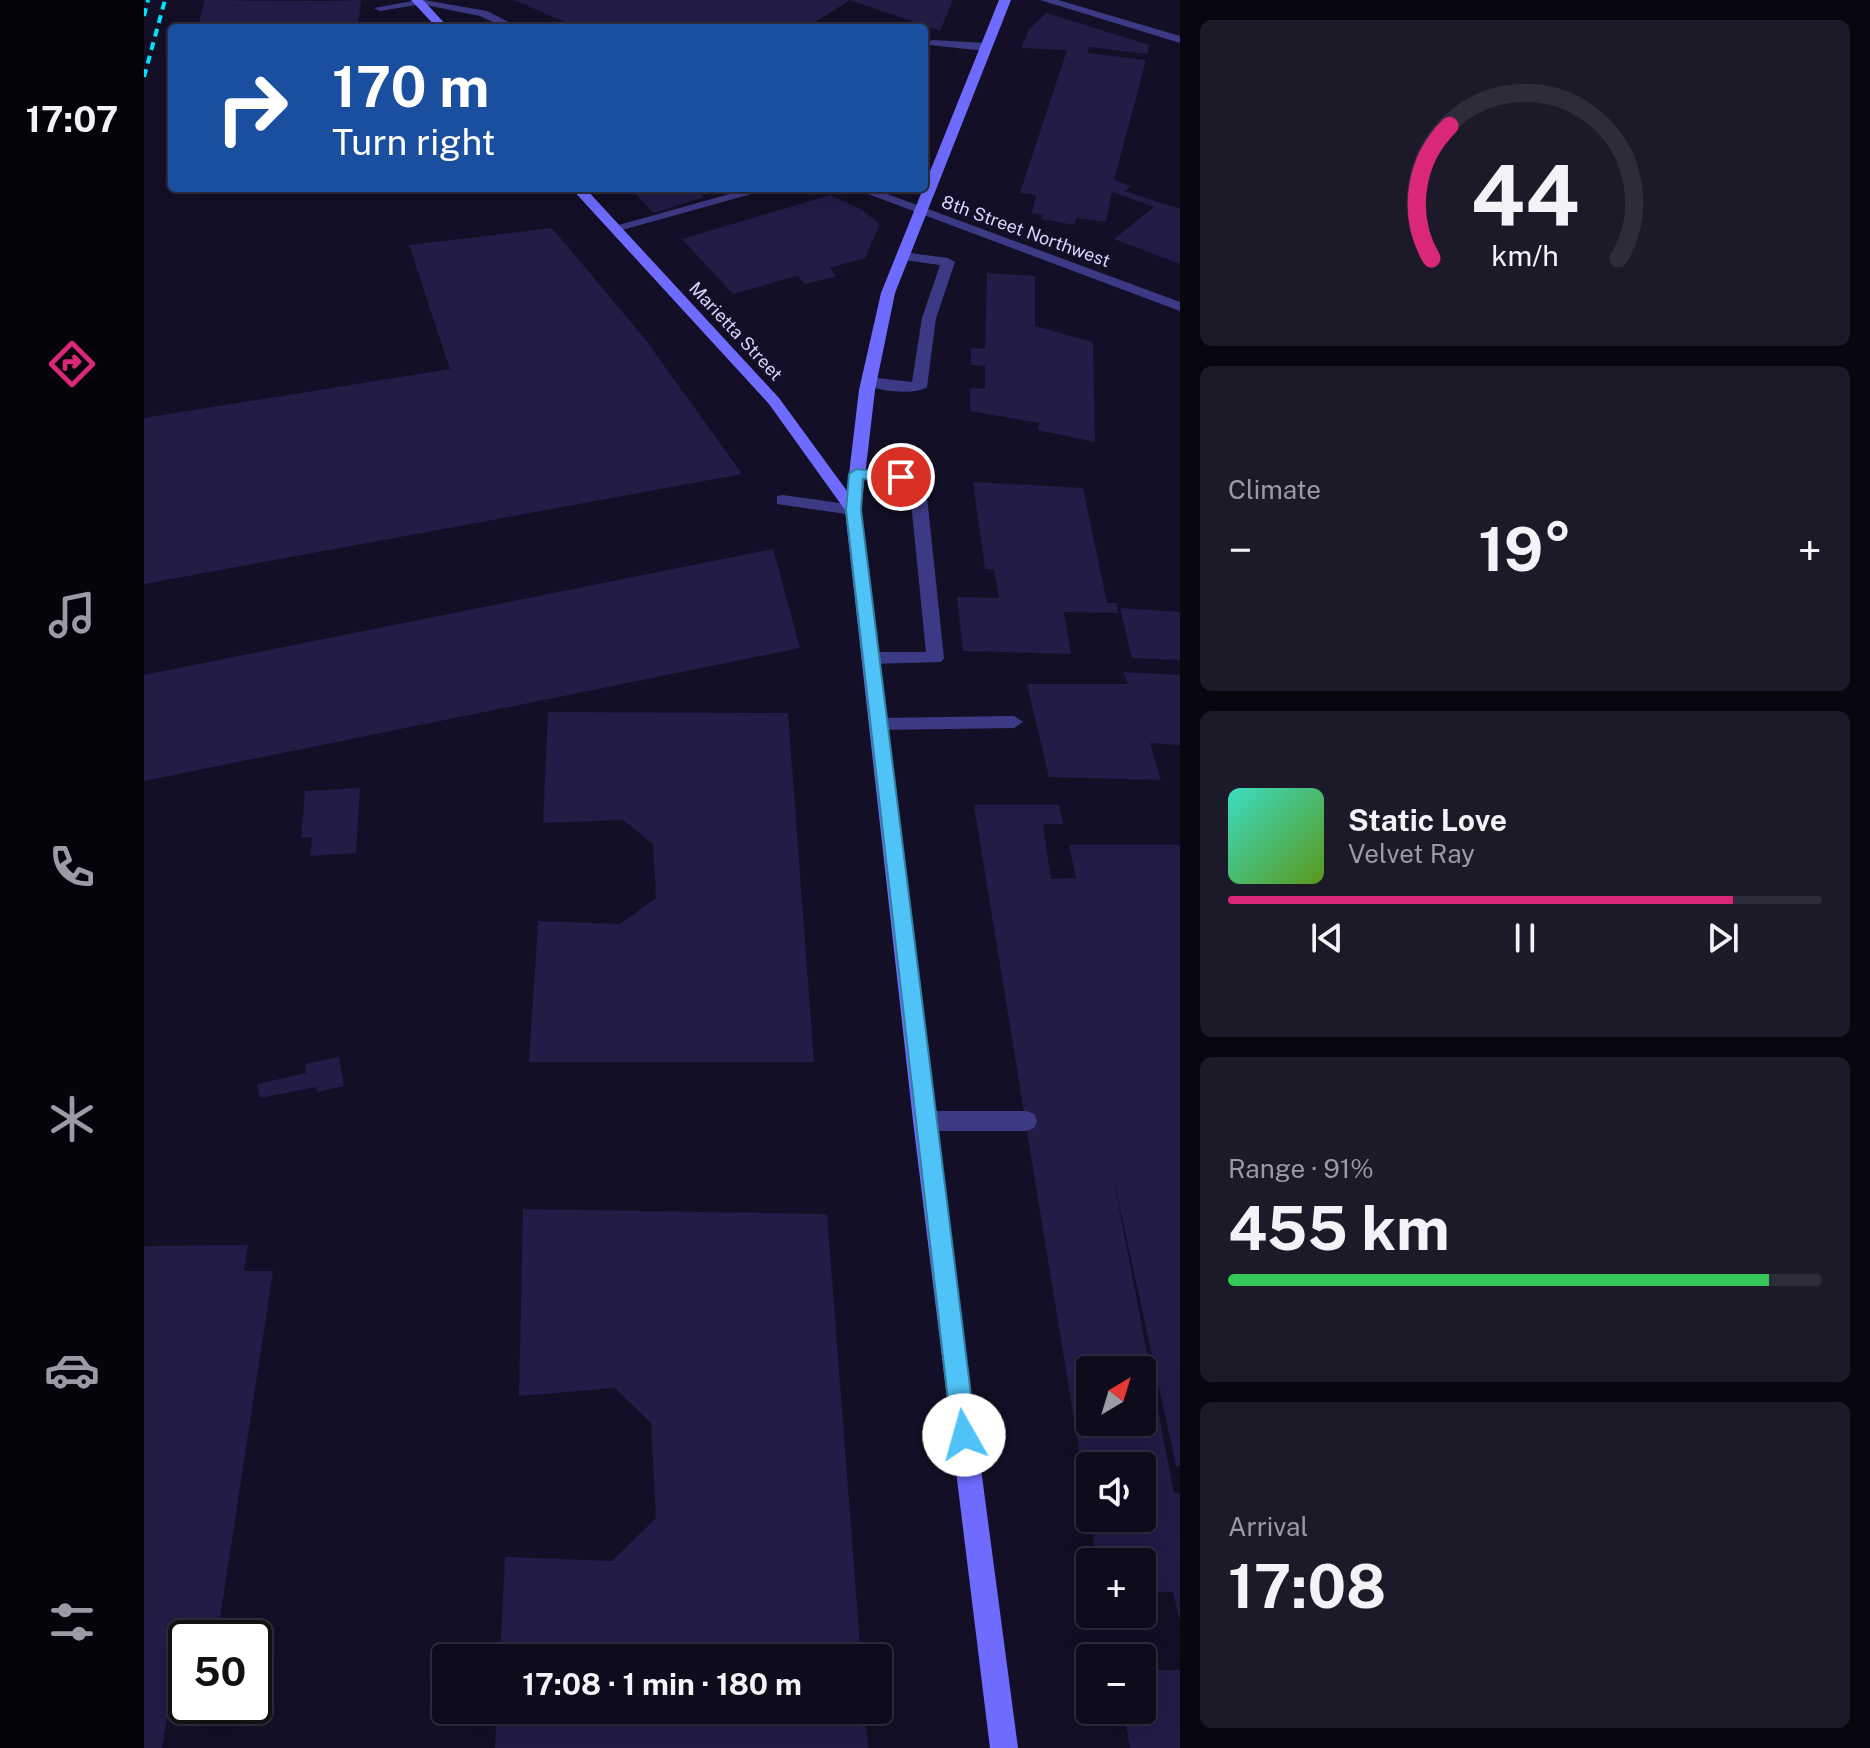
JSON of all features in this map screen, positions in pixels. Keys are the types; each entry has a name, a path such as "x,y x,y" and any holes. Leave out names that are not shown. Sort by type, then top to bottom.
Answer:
{"main road":[{"path":"928,190 1005,0"},
{"path":"422,1 440,24"},
{"name":"Marietta Street","path":"582,192 774,401 853,510"},
{"path":"927,192 888,293 869,382 853,510 924,1121 1004,1748"}],"street":[{"path":"1046,0 1180,40"},
{"path":"380,8 422,1 483,13 506,24"},
{"path":"933,43 986,47"},
{"path":"615,228 751,192"},
{"name":"8th Street Northwest","path":"869,192 1180,307"},
{"path":"869,382 919,387 929,318 948,262 902,256"},
{"path":"856,474 917,478 935,658 870,658"},
{"path":"783,500 853,510"},
{"path":"878,724 1014,722"},
{"path":"924,1121 1026,1121"}],"building":[{"path":"204,0 361,0 358,24 199,24"},
{"path":"514,0 850,0 812,24 569,24"},
{"path":"850,0 953,0 940,31 928,27 928,24 920,24"},
{"path":"1047,13 1149,45 1147,54 1089,47 1088,53 1146,60 1114,180 1131,186 1125,191 1180,209 1180,264 1114,239 1154,207 1112,192 1106,222 1077,218 1074,225 1041,219 1043,215 1032,213 1036,195 1020,193 1067,50 1021,48 1030,28"},
{"path":"634,192 699,192 704,197 654,213"},
{"path":"830,195 862,210 880,224 865,258 829,268 837,276 805,284 797,276 733,294 682,239"},
{"path":"552,228 645,339 742,474 144,584 144,418 450,369 409,245"},
{"path":"987,273 1035,276 1035,326 1093,342 1095,442 1038,430 1039,423 970,411 970,388 985,389 985,366 971,365 971,348 985,349"},
{"path":"973,482 1083,488 1107,603 1117,603 1118,613 1064,612 1071,654 963,651 957,597 999,598 994,570 985,569"},
{"path":"773,549 800,648 144,781 144,675"},
{"path":"1120,608 1180,612 1180,660 1132,658"},
{"path":"1123,672 1180,675 1180,745 1150,743 1161,780 1049,777 1027,684 1128,684"},
{"path":"548,712 788,713 814,1062 529,1062 538,921 620,924 656,898 653,844 623,820 543,823"},
{"path":"360,788 356,853 310,856 312,837 301,838 305,791"},
{"path":"974,805 1059,805 1063,824 1043,824 1051,879 1076,878 1069,845 1180,845 1180,1466 1176,1466 1156,1374 1156,1356 1152,1356 1113,1176 1148,1356 1076,1356 1076,1432"},
{"path":"339,1057 344,1086 317,1092 316,1087 260,1098 257,1084 306,1073 305,1064"},
{"path":"523,1209 827,1214 860,1644 501,1644 505,1557 612,1561 656,1518 651,1423 615,1388 519,1396"},
{"path":"248,1245 244,1271 273,1271 220,1620 168,1620 168,1718 162,1748 144,1748 144,1246"},
{"path":"1156,1399 1174,1493 1180,1493 1180,1621 1173,1592 1156,1592 1156,1548 1095,1548 1092,1532 1156,1532 1156,1452 1079,1452 1077,1436 1156,1436"},
{"path":"1156,1670 1180,1670 1180,1748 1130,1748 1126,1724 1156,1724"},
{"path":"496,1724 866,1724 868,1748 495,1748"}],"railway":[{"path":"144,16 148,0"},
{"path":"144,77 165,0"}],"route":[{"path":"901,477 856,474 853,510 964,1435"}]}
